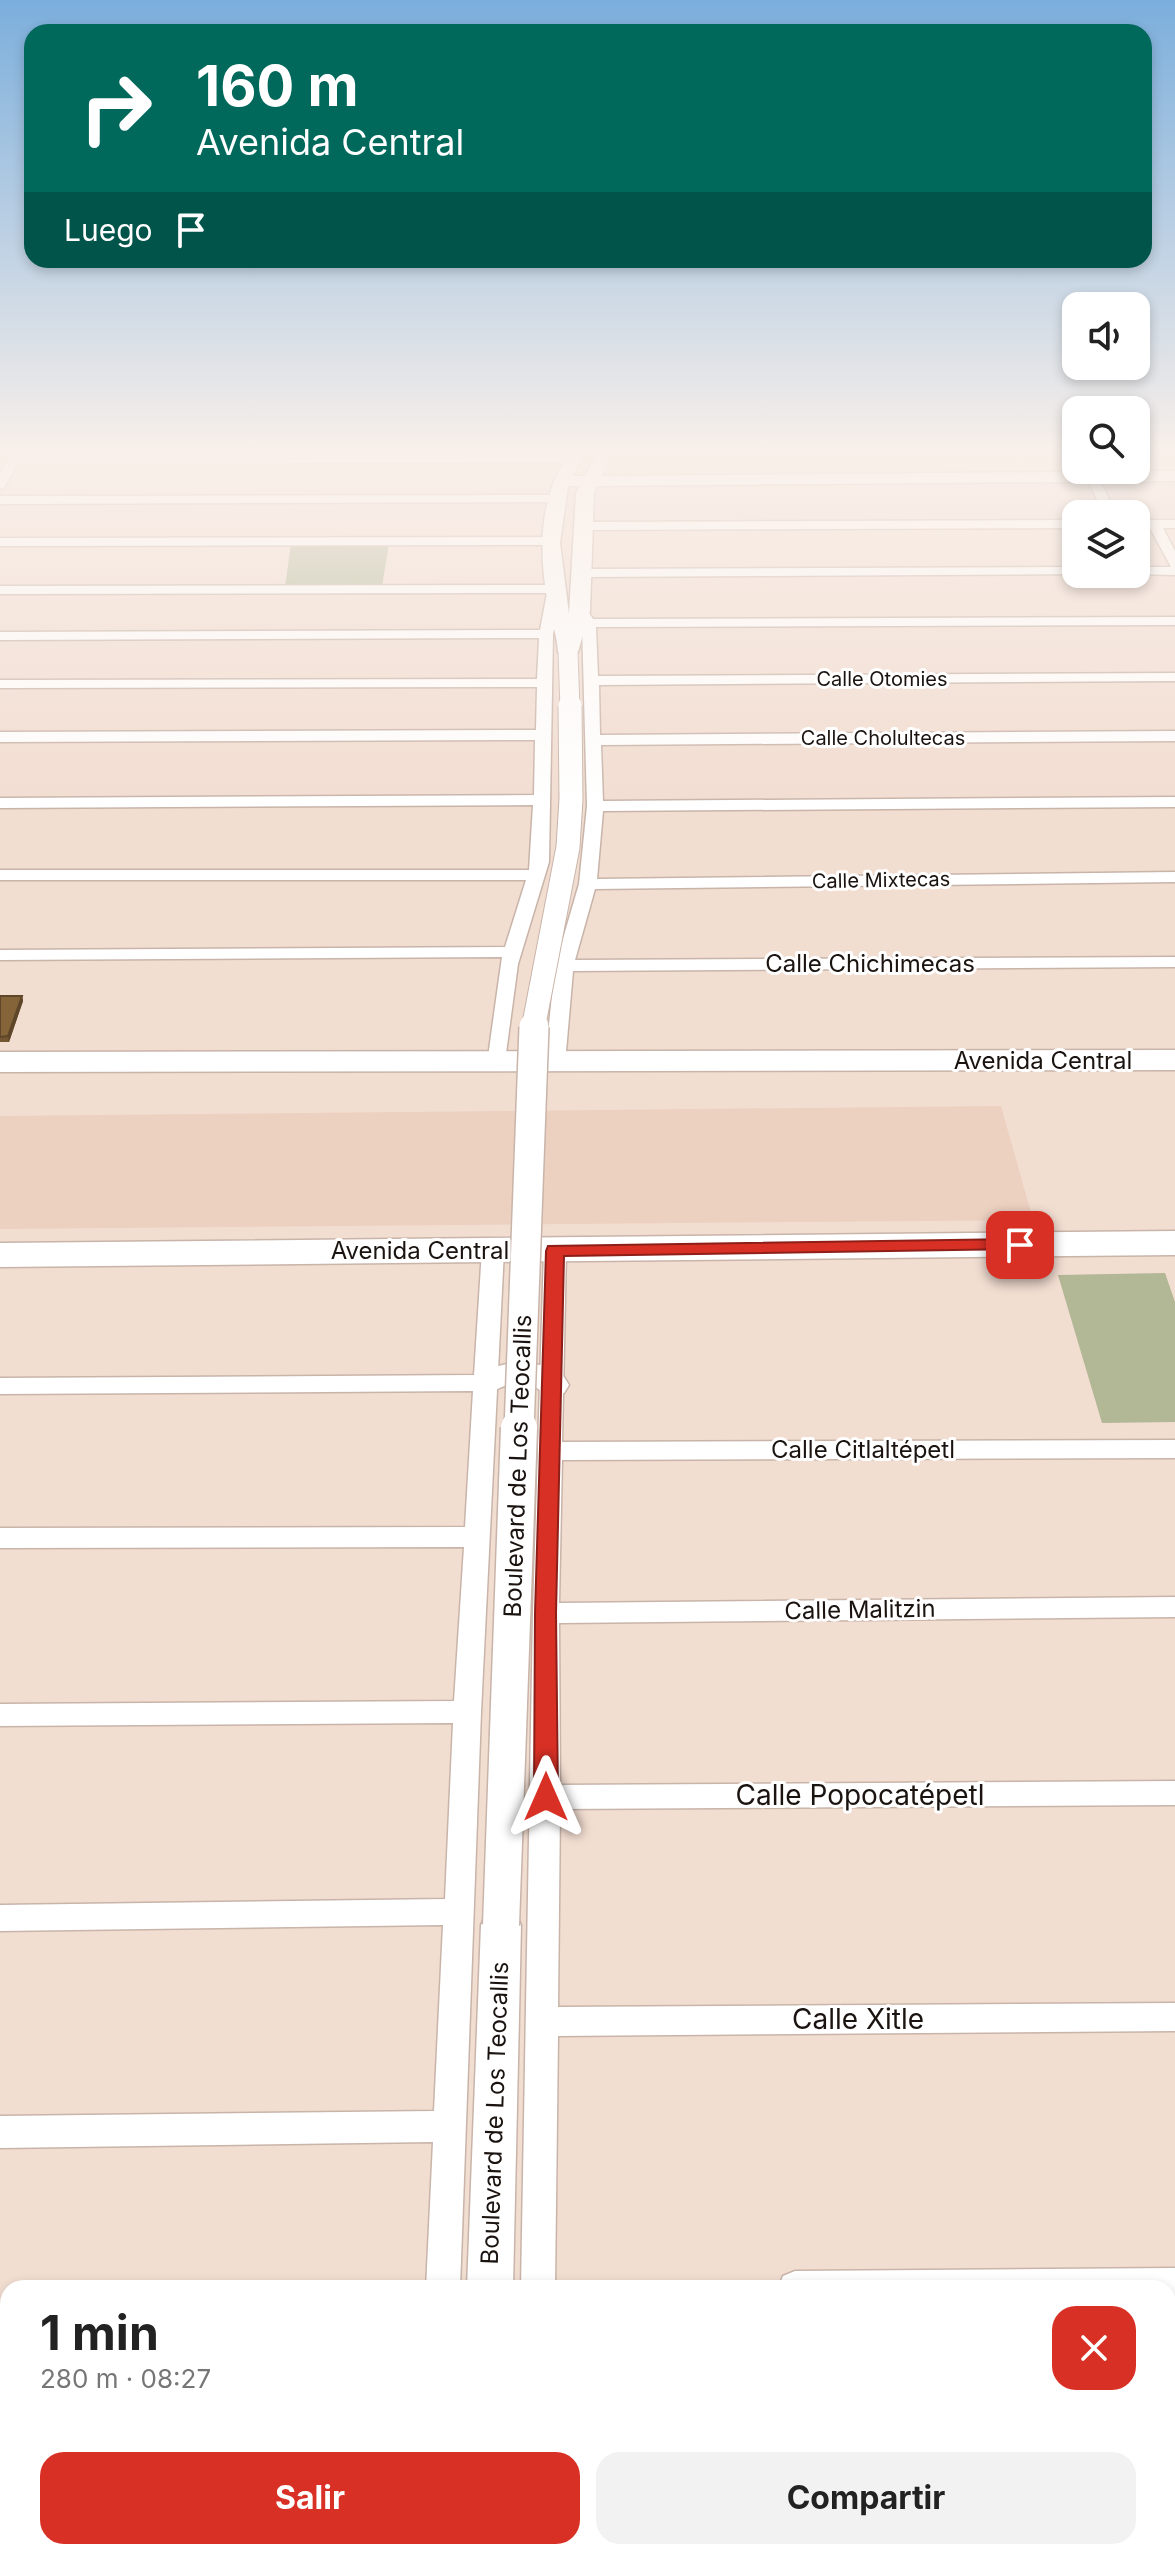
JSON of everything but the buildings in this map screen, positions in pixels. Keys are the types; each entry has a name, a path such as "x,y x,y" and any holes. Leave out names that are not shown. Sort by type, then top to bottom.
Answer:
{"highway":[{"name":"Avenida Central","path":"0,1062 497,1064 1175,1060"},
{"name":"Avenida Central","path":"0,1255 1175,1243"}],"street":[{"name":"Boulevard de Los Teocallis","path":"490,2280 533,1044 541,971 560,899 568,847 561,644 554,570"},
{"path":"584,573 1062,571"},
{"path":"1150,571 1175,571"},
{"name":"Boulevard de Los Teocallis","path":"561,644 584,617 584,573"},
{"path":"0,590 555,589"},
{"path":"555,1063 564,969 588,884 595,806 584,617 1175,621"},
{"path":"0,636 561,644 546,683 544,800 537,875 510,958 497,1064"},
{"name":"Calle Otomies","path":"589,681 1175,677"},
{"path":"0,684 546,683"},
{"path":"0,737 544,735"},
{"name":"Calle Cholultecas","path":"591,740 1175,736"},
{"path":"0,803 544,800"},
{"path":"595,806 1175,802"},
{"path":"0,875 537,875"},
{"name":"Calle Mixtecas","path":"588,884 1175,877"},
{"path":"0,955 510,958"},
{"path":"510,958 517,973 530,978 564,969"},
{"name":"Calle Chichimecas","path":"564,969 1175,962"},
{"name":"Boulevard de Los Teocallis","path":"443,2280 467,1712 493,1250"},
{"name":"Boulevard de Los Teocallis","path":"538,2280 546,1613 555,1251"},
{"path":"0,1386 485,1383 502,1373 539,1373 553,1385"},
{"name":"Calle Citlaltépetl","path":"550,1451 1175,1449"},
{"path":"0,1538 477,1537"},
{"name":"Calle Malitzin","path":"546,1613 1175,1607"},
{"path":"0,1715 467,1712"},
{"name":"Calle Popocatépetl","path":"546,1797 1175,1793"},
{"path":"0,1918 460,1912"},
{"name":"Calle Xitle","path":"541,2022 1175,2017"},
{"path":"0,2132 449,2126"}],"shaded area":[{"path":"1001,1106 1033,1220 0,1229 0,1116"}],"green space":[{"path":"287,570 385,570 382,587 285,587"},
{"path":"1165,1273 1175,1302 1175,1422 1102,1423 1058,1275"}],"route":[{"path":"546,1797 546,1613 555,1251 1020,1245"}]}
